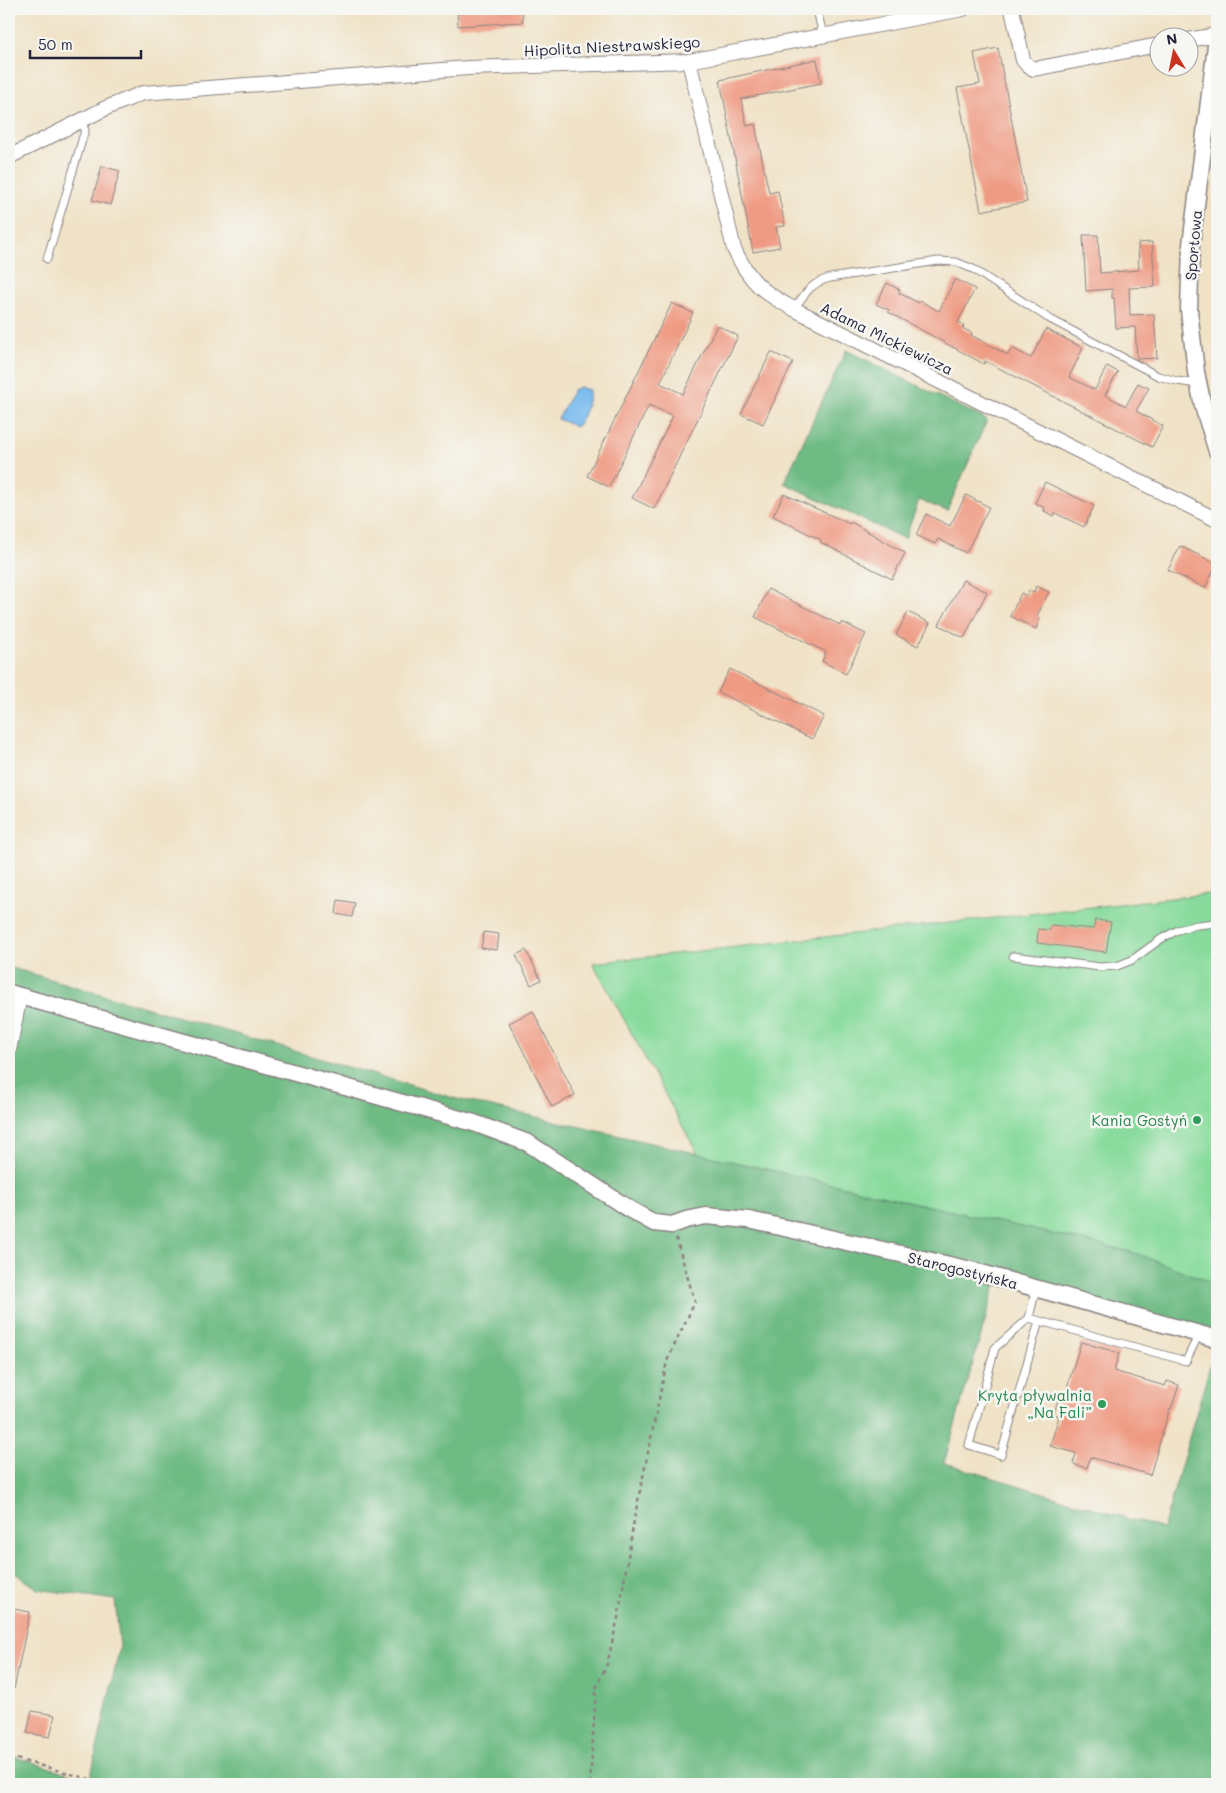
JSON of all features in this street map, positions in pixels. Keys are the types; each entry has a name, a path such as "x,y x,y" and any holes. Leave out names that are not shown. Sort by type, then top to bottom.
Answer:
{"street":[{"name":"Hipolita Niestrawskiego","path":"9,157 106,108 143,93 468,68 689,61 963,9"},
{"path":"1012,9 1023,60 1034,69 1148,47"},
{"path":"1198,39 1217,37"},
{"name":"Sportowa","path":"1217,37 1191,245 1189,276 1189,310 1198,384 1217,450"},
{"name":"Adama Mickiewicza","path":"689,61 734,249 744,269 756,285 771,297 794,310 1217,520"},
{"path":"9,1050 14,994 474,1123 528,1143 654,1223 672,1225"},
{"name":"Starogostyńska","path":"672,1225 706,1216 749,1220 967,1269 1217,1339"}],"lane":[{"path":"817,9 823,36"},
{"path":"47,259 85,130 81,120"},
{"path":"794,310 809,289 818,281 938,261 956,262 973,269 1048,318 1158,376 1177,382 1198,384"},
{"path":"1013,956 1100,967 1117,966 1132,960 1161,939 1178,930 1197,925 1217,923"},
{"path":"1036,1288 1029,1318 995,1348 969,1444 1001,1455 1039,1321"},
{"path":"1029,1318 1186,1361 1199,1334"}],"path":[{"path":"590,1784 596,1688 607,1664 618,1618 634,1520 667,1361 695,1302 672,1225"},
{"path":"9,1757 108,1784"}],"green space":[{"path":"846,350 987,420 947,511 919,500 905,539 784,483"},
{"path":"1217,893 1217,1314 706,1169 593,963"},
{"path":"9,967 457,1099 1132,1252 1217,1284 1217,1336 998,1276 944,1463 1163,1529 1217,1341 1217,1784 9,1784 9,1755 90,1780 120,1646 115,1600 38,1589 9,1569"}],"water":[{"path":"579,387 589,390 589,395 586,410 576,427 558,419 573,390"}],"building":[{"path":"457,9 522,9 523,22 458,26"},
{"path":"998,48 1027,202 981,211 957,88 980,84 974,53"},
{"path":"817,59 821,83 741,99 747,126 755,124 769,193 778,191 785,226 776,227 780,247 753,252 720,80"},
{"path":"102,166 120,171 110,205 92,200"},
{"path":"1083,235 1098,235 1100,273 1139,270 1138,243 1152,242 1155,287 1129,288 1130,315 1154,314 1157,358 1137,359 1135,327 1116,328 1112,289 1086,291"},
{"path":"955,279 975,289 958,322 964,325 962,328 972,333 971,335 1008,355 1012,348 1031,358 1046,329 1083,348 1069,377 1095,390 1107,366 1118,372 1105,395 1126,406 1138,383 1149,388 1136,411 1163,426 1152,447 985,361 984,364 876,304 887,283 900,290 899,293 939,311"},
{"path":"672,303 693,313 660,383 683,394 717,325 738,336 654,509 632,498 673,416 649,405 609,487 587,476"},
{"path":"771,352 793,362 763,424 741,414"},
{"path":"1045,482 1094,506 1084,527 1055,513 1054,516 1044,511 1045,508 1035,503"},
{"path":"784,494 850,524 851,522 905,553 892,579 773,516"},
{"path":"966,495 989,507 966,553 938,539 935,544 916,535 926,514 950,526"},
{"path":"1180,546 1217,564 1205,588 1168,570"},
{"path":"963,580 987,592 964,638 939,625"},
{"path":"1036,586 1049,592 1037,616 1040,618 1036,629 1010,616 1021,593 1027,596 1029,590 1034,592"},
{"path":"768,589 840,625 842,622 866,634 846,674 822,661 826,652 755,617"},
{"path":"908,612 930,623 918,646 896,635"},
{"path":"730,669 824,716 812,739 718,692"},
{"path":"338,900 355,903 352,917 336,914"},
{"path":"1095,920 1111,922 1106,952 1037,943 1038,929 1050,930 1051,925 1094,929"},
{"path":"484,932 499,934 497,950 481,948"},
{"path":"526,950 541,980 531,985 516,955"},
{"path":"533,1011 575,1095 552,1107 509,1023"},
{"path":"1081,1342 1119,1353 1114,1371 1165,1386 1167,1381 1179,1385 1170,1408 1150,1475 1090,1457 1087,1468 1073,1464 1076,1453 1050,1446 1059,1416 1054,1414 1059,1396 1064,1397"},
{"path":"9,1608 30,1612 14,1689 9,1689"},
{"path":"32,1711 55,1715 50,1737 27,1733"}],"place":[{"name":"Kania Gostyń","path":"1197,1120"},
{"name":"Kryta pływalnia „Na Fali”","path":"1102,1404"}]}
